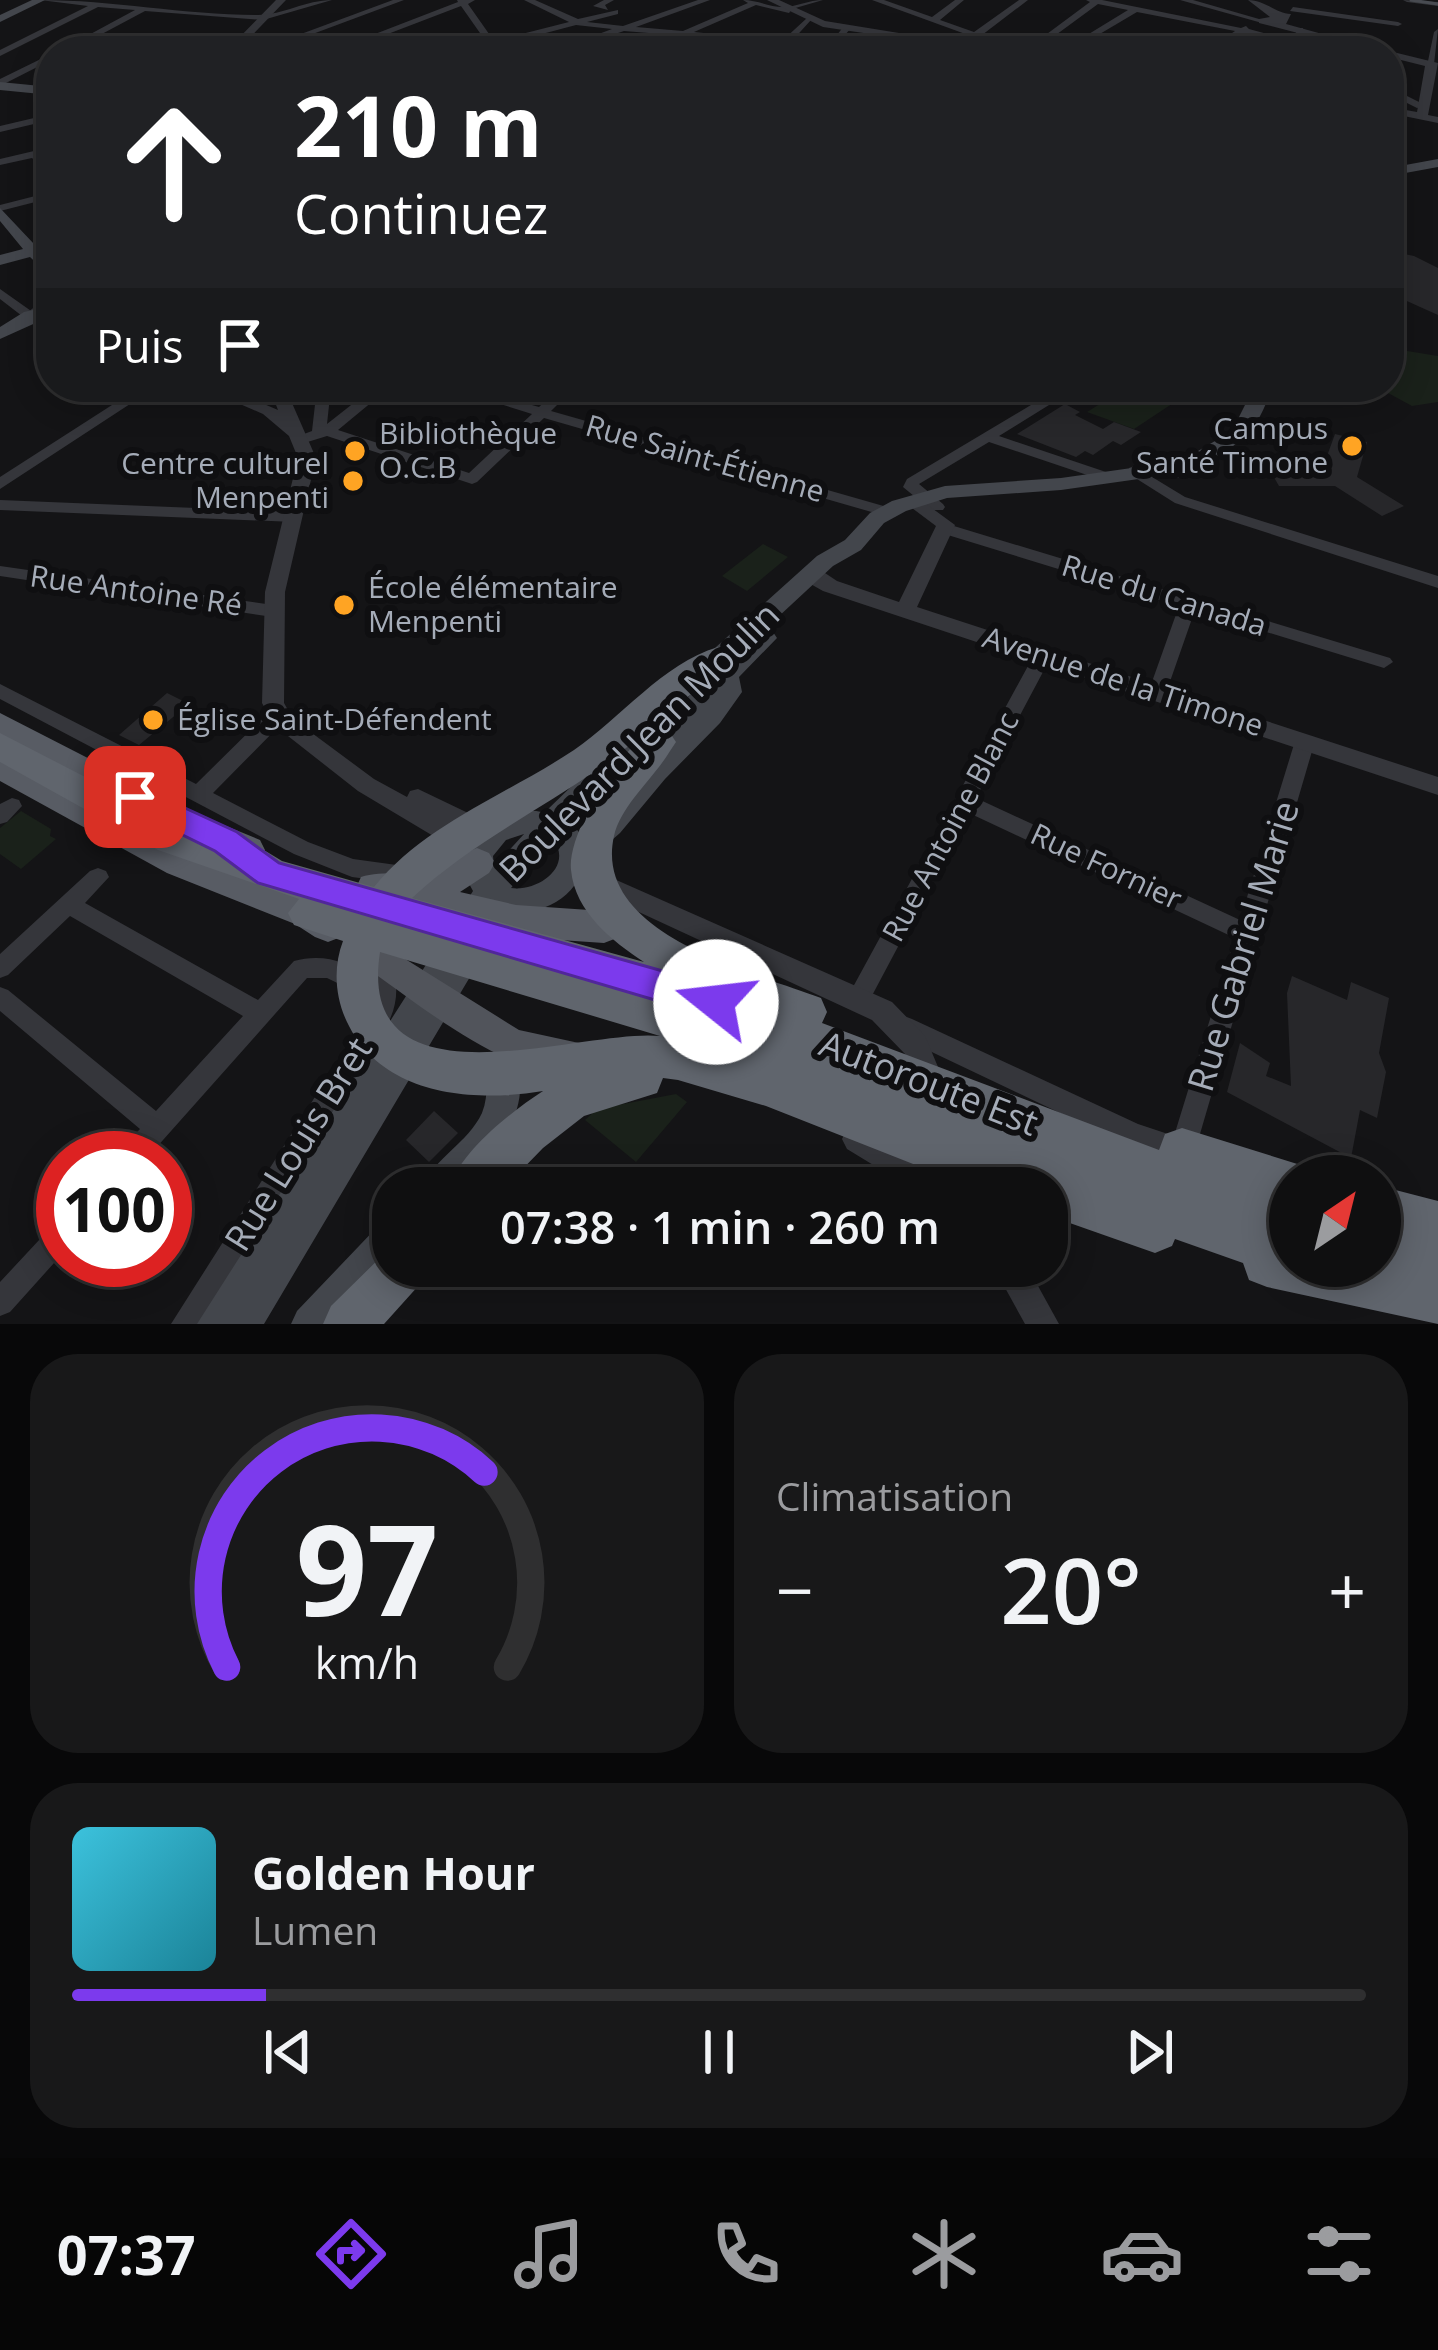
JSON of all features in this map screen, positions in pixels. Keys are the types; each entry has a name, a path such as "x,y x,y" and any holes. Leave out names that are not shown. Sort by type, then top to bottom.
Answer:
{"highway":[{"path":"722,667 693,672 418,867 392,891 356,950 363,1013 379,1034 413,1060 465,1075 509,1075 626,1058 673,1058 771,1087 980,1167"},
{"path":"674,718 608,808 591,844 589,865 596,889 609,913 634,937 668,956 1269,1211"},
{"path":"2,730 226,842 280,863 516,921 593,962"},
{"path":"2,730 171,839 269,874"},
{"path":"0,766 179,863 308,913 378,958"},
{"path":"4,800 64,801"},
{"name":"Autoroute Est","path":"226,842 269,874 593,962 711,1033 974,1132 1149,1205 1269,1217"},
{"path":"370,887 423,888 453,880 488,846"},
{"name":"Autoroute Est","path":"308,913 593,962"},
{"path":"492,1167 544,1114 575,1095 623,1078 696,1082 901,1138"},
{"path":"1182,1151 1269,1206"},
{"path":"1068,1198 1236,1256 1404,1278 1438,1260"},
{"path":"1401,1215 1438,1225"},
{"path":"349,1324 382,1287"}],"main road":[{"path":"0,19 42,0"},
{"path":"0,84 36,90"},
{"path":"1404,169 1438,163"},
{"path":"0,210 36,255"},
{"path":"0,260 32,251"},
{"path":"1,333 30,316 36,318"},
{"name":"Boulevard Jean Moulin","path":"243,1324 419,1028 499,905 722,667 880,520 981,493 1185,466 1236,441 1259,402"},
{"name":"Boulevard Jean Moulin","path":"1078,482 1101,475 1142,475"},
{"path":"509,1167 589,1081 640,1047 677,1012 691,991 693,973 683,950 672,941 593,962 569,914 560,906 560,887 575,852 621,819 646,782 720,708 730,692 722,667"},
{"name":"Boulevard Jean Moulin","path":"216,1324 480,903 548,826 674,718"},
{"path":"546,780 514,801 488,846 481,880 503,898 525,901 560,887"},
{"path":"488,846 545,822 565,832 575,852"},
{"path":"378,958 512,1045 578,1056 622,1055"},
{"path":"458,1167 490,1132 505,1102 502,1063 478,1024"},
{"path":"477,1167 578,1056"},
{"path":"310,1324 372,1259"},
{"path":"329,1324 372,1278"},
{"path":"367,1324 401,1287"}],"street":[{"path":"42,0 263,18 328,0"},
{"path":"92,36 162,0"},
{"path":"246,36 281,0"},
{"path":"303,36 400,0"},
{"path":"528,0 581,24"},
{"path":"581,24 624,0"},
{"path":"603,36 706,0"},
{"path":"772,0 807,20 903,36"},
{"path":"676,36 752,1 788,10 819,0"},
{"path":"876,0 983,36"},
{"path":"934,20 960,0"},
{"path":"977,34 1024,0"},
{"path":"1045,36 1095,0 1242,31 1283,20"},
{"path":"1184,0 1262,20 1398,24"},
{"path":"1252,0 1300,30 1323,36"},
{"path":"1408,0 1438,3"},
{"path":"1424,0 1438,3"},
{"path":"376,36 465,1 487,36"},
{"path":"0,53 102,2"},
{"path":"364,4 423,18"},
{"path":"1091,36 1136,9"},
{"path":"284,15 364,36"},
{"path":"792,36 807,20"},
{"path":"1234,36 1262,20"},
{"path":"528,36 581,24 703,36"},
{"path":"841,36 848,28"},
{"path":"1299,36 1300,30"},
{"path":"1421,111 1438,32"},
{"path":"14,34 36,38"},
{"path":"1404,58 1434,65"},
{"path":"0,84 36,65"},
{"path":"1404,100 1438,120"},
{"path":"1404,110 1421,111"},
{"path":"0,117 4,128 36,121"},
{"path":"0,162 36,156"},
{"path":"0,210 36,199"},
{"path":"32,251 36,250"},
{"path":"0,293 30,316 36,311"},
{"path":"1,333 36,327"},
{"path":"0,484 126,402"},
{"path":"253,402 277,410 316,435 472,479 552,402"},
{"path":"277,402 277,410"},
{"path":"322,402 273,610 271,690 279,714 285,725 350,772 488,846"},
{"path":"316,435 362,402"},
{"name":"Rue Saint-Étienne","path":"506,402 880,520"},
{"path":"905,611 930,509 911,487 912,482 1046,402"},
{"path":"987,437 1101,475"},
{"path":"1142,475 1180,500 1438,582"},
{"path":"0,506 294,517"},
{"name":"Rue du Canada","path":"930,509 1189,603 1384,662"},
{"name":"Rue Antoine Ré","path":"0,571 273,610"},
{"name":"Avenue de la Timone","path":"819,577 905,611 1438,785"},
{"path":"1157,693 1189,603"},
{"name":"Rue Antoine Blanc","path":"859,998 1043,656"},
{"path":"0,691 197,796 352,868 410,876 452,870 488,846"},
{"path":"197,796 279,714"},
{"name":"Rue Gabriel Marie","path":"1182,1151 1305,741"},
{"path":"350,772 458,819 488,846"},
{"path":"458,819 546,780"},
{"name":"Rue Fornier","path":"965,802 1247,933"},
{"path":"616,886 598,868 605,843 621,819"},
{"path":"575,852 592,880 616,886 733,946 859,998 898,1023 1134,1135 1182,1151"},
{"path":"0,968 98,877"},
{"path":"560,887 616,886"},
{"path":"68,904 260,1014"},
{"name":"Rue Louis Bret","path":"185,1324 382,1009 386,981 378,958"},
{"path":"155,1131 302,968 316,965 364,986 382,1009"},
{"path":"0,997 158,1128"},
{"path":"898,1023 915,1046 937,1097 957,1167"},
{"path":"622,1055 629,1064 706,1078 921,1167"},
{"path":"0,1303 36,1263"},
{"path":"1022,1287 1044,1324"},
{"path":"1030,1287 1044,1324"}],"shaded area":[{"path":"1404,350 1438,356 1438,402 1412,406 1404,402"},
{"path":"1103,402 1175,402 1134,429 1087,412"},
{"path":"763,544 788,557 747,591 722,576"},
{"path":"21,811 51,829 50,836 56,839 21,869 0,854 0,828"},
{"path":"676,1094 687,1102 636,1162 585,1120 597,1109"}],"building":[{"path":"1404,254 1438,268 1438,315 1404,300"},
{"path":"1065,404 1080,412 1075,415 1103,429 1114,422 1141,432 1121,445 1113,441 1093,455 1085,451 1076,457 1017,434"},
{"path":"1335,434 1367,442 1357,477 1404,506 1382,516 1335,486 1279,486 1268,467 1323,467"},
{"name":"Église Saint-Défendent","path":"167,693 189,704 139,745 119,735"},
{"path":"1292,976 1347,1000 1351,982 1389,998 1379,1053 1386,1072 1377,1118 1360,1110 1352,1155 1227,1092 1240,1043 1270,1063 1266,1076 1291,1086 1287,993"},
{"path":"434,1111 458,1133 429,1162 406,1140"}],"tram line":[{"path":"1411,0 1438,4"}],"place":[{"name":"Campus Santé Timone","path":"1352,446"},
{"name":"Bibliothèque O.C.B","path":"355,451"},
{"name":"Centre culturel Menpenti","path":"353,481"},
{"name":"École élémentaire Menpenti","path":"344,605"},
{"name":"Église Saint-Défendent","path":"153,720"}],"route":[{"path":"135,797 226,842 269,874 716,1002"}]}
